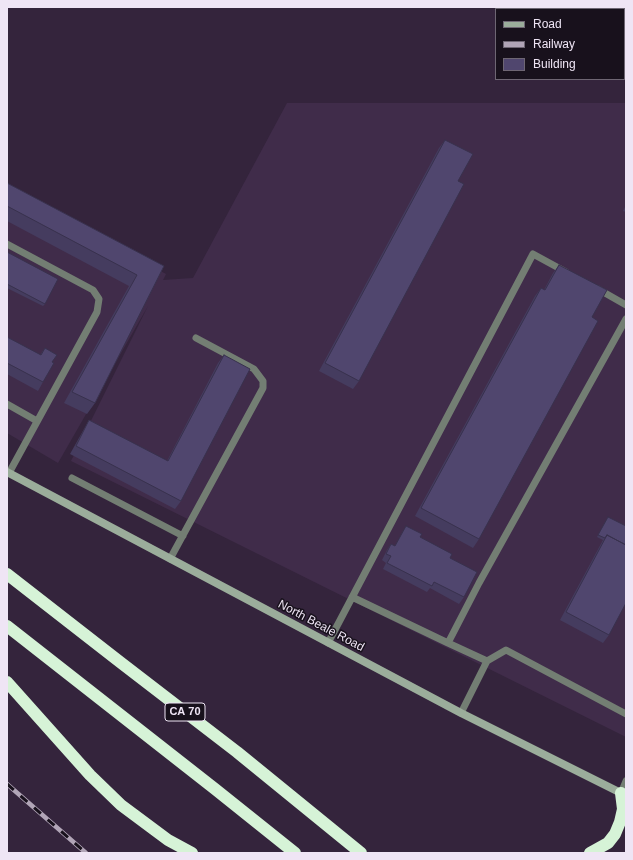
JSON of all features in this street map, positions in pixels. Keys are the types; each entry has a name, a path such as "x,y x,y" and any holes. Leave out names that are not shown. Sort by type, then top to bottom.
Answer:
{"highway":[{"name":"CA 70","path":"7,574 237,752 361,853"},
{"path":"7,626 295,853"},
{"path":"7,682 90,775 121,805 168,840 192,853"},
{"path":"590,853 608,843 615,834 623,810 624,794"}],"main road":[{"name":"North Beale Road","path":"8,473 461,713 624,794"}],"lane":[{"path":"7,244 93,290 99,299 97,312 8,473"},
{"path":"328,643 533,254 573,276"},
{"path":"593,287 626,305"},
{"path":"448,643 479,583 626,319"},
{"path":"170,559 262,388 263,381 254,368 196,338"},
{"path":"7,404 38,420"},
{"path":"72,478 183,536"},
{"path":"352,597 487,661"},
{"path":"461,713 487,661 506,650 626,714"},
{"path":"624,794 626,781"}],"shaded area":[{"path":"287,103 626,103 626,737 71,461 148,306 58,463 7,433 7,187 166,274 163,280 193,278"}],"building":[{"path":"445,140 473,154 458,181 464,184 359,381 325,363"},
{"path":"7,183 164,266 95,403 72,392 137,275 7,206"},
{"path":"7,252 58,279 45,304 7,284"},
{"path":"559,265 607,290 592,317 598,321 479,539 421,508 541,288 545,290"},
{"path":"7,337 41,355 45,348 57,355 52,362 54,363 43,382 7,363"},
{"path":"224,355 250,369 181,501 76,446 89,420 168,461"},
{"path":"608,517 626,526 626,545 607,535 605,538 598,535"},
{"path":"406,526 422,534 420,537 452,554 450,558 477,572 464,597 434,582 432,586 387,563 391,556 386,554 391,544 395,546"},
{"path":"607,535 626,545 626,603 609,635 566,612"}],"railway":[{"path":"7,784 86,853"}]}
